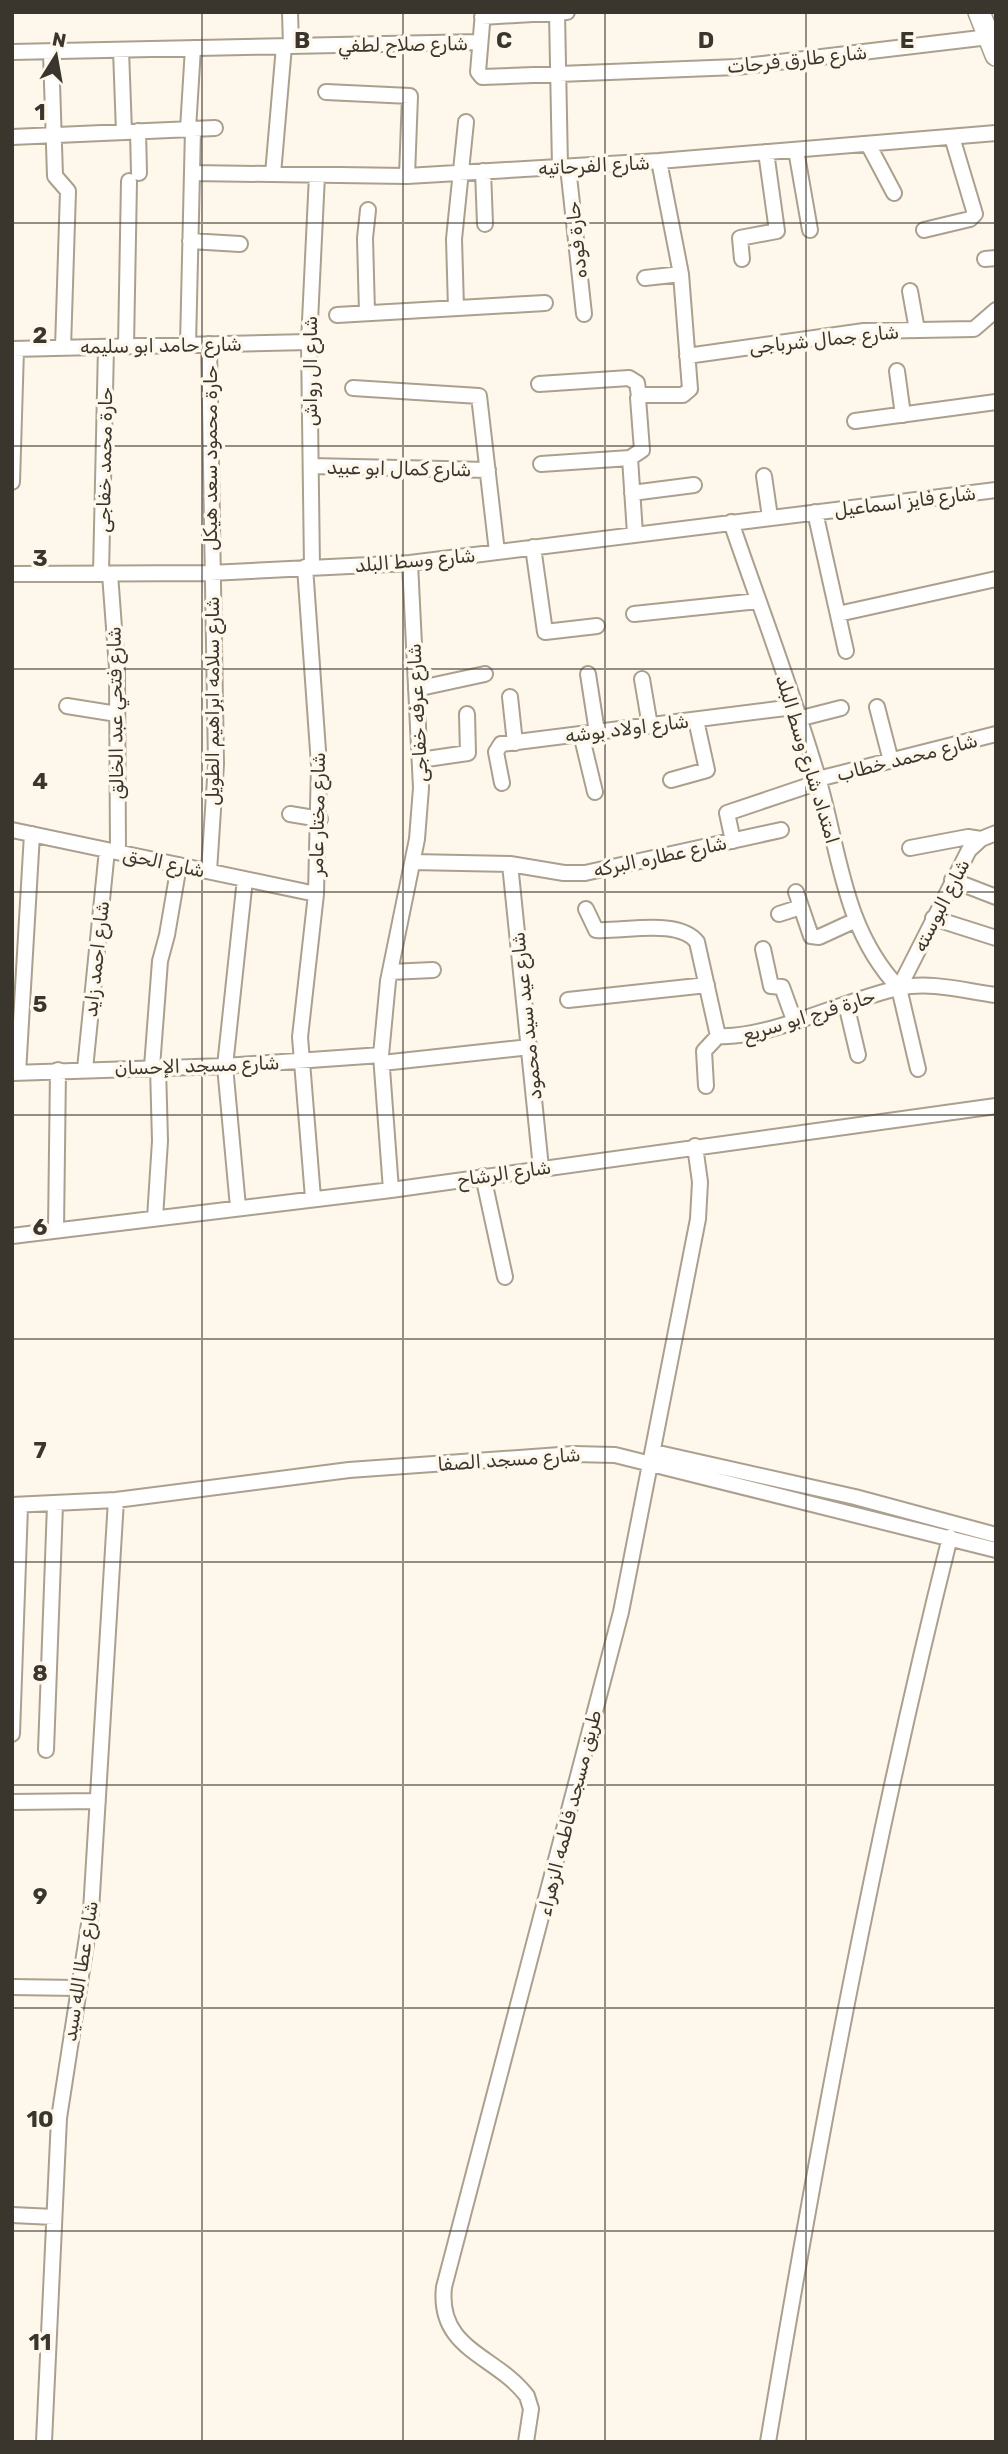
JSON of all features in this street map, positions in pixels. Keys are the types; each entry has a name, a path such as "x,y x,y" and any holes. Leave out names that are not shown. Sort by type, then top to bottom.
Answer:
{"street":[{"path":"273,174 290,12"},
{"path":"480,42 483,15 567,12"},
{"path":"979,12 992,46"},
{"name":"حارة فوده","path":"557,13 564,167 584,314"},
{"name":"شارع صلاح لطفي","path":"12,52 480,42"},
{"name":"شارع طارق فرحات","path":"480,42 479,75 482,78 737,67 992,46"},
{"path":"188,345 193,48"},
{"path":"121,50 134,177 126,346"},
{"path":"51,51 55,178 68,191 63,348"},
{"path":"326,92 410,96 407,176"},
{"path":"456,308 454,239 466,122"},
{"path":"12,137 215,128"},
{"name":"شارع الفرحاتيه","path":"192,173 407,176 659,161 996,133"},
{"path":"925,230 970,219 975,214 953,137"},
{"path":"868,144 894,193"},
{"path":"796,150 810,230"},
{"path":"742,259 740,238 777,231 766,152"},
{"path":"639,396 687,394 681,274 659,161"},
{"path":"483,171 485,223"},
{"name":"شارع ال رواش","path":"309,567 309,342 317,175"},
{"path":"367,313 365,238 368,209"},
{"path":"190,241 240,244"},
{"path":"645,278 681,274"},
{"path":"910,292 917,330"},
{"path":"337,315 545,303"},
{"name":"شارع جمال شرباجى","path":"687,356 864,331 974,329 996,310"},
{"name":"شارع حامد ابو سليمه","path":"14,349 309,342"},
{"name":"حارة محمود سعد هيكل","path":"209,344 210,573"},
{"name":"حارة محمد خفاجى","path":"106,347 106,573"},
{"path":"12,482 14,349"},
{"path":"897,371 903,415"},
{"path":"539,384 629,378 637,383 642,450 630,458 541,464"},
{"path":"353,388 476,394 481,399 497,552"},
{"path":"855,421 996,402"},
{"path":"630,458 635,534"},
{"name":"شارع كمال ابو عبيد","path":"311,466 488,470"},
{"path":"764,475 770,517"},
{"path":"632,493 694,485"},
{"name":"شارع فايز اسماعيل","path":"815,512 996,490"},
{"path":"815,512 846,651"},
{"name":"شارع وسط البلد","path":"12,574 210,573 410,563 815,512"},
{"name":"امتداد شارع وسط البلد","path":"731,522 819,780 854,921 878,966 899,988"},
{"path":"533,547 545,632 597,626"},
{"name":"شارع عرفه خفاجى","path":"391,1190 382,1059 390,972 413,862 421,788 410,563"},
{"name":"شارع مختار عامر","path":"309,567 320,819 316,894 300,1031 300,1060 313,1198"},
{"name":"شارع فتحي عبد الخالق","path":"106,573 117,714 113,851"},
{"name":"شارع سلامه ابراهيم الطويل","path":"209,871 216,764 210,573"},
{"path":"838,614 996,579"},
{"path":"634,614 758,601"},
{"path":"416,689 485,674"},
{"path":"588,674 597,732"},
{"path":"642,679 650,726"},
{"path":"502,783 497,749 501,744 515,743 510,697"},
{"path":"67,706 117,714"},
{"path":"877,707 891,761"},
{"name":"شارع اولاد بوشه","path":"515,743 696,720 841,708"},
{"path":"419,760 468,753 467,714"},
{"path":"671,780 704,774 707,770 696,720"},
{"path":"581,734 596,792"},
{"name":"شارع محمد خطاب","path":"733,841 727,813 819,780 996,734"},
{"path":"290,814 320,819"},
{"name":"شارع الحق","path":"12,830 316,894"},
{"name":"شارع عطاره البركه","path":"413,862 510,864 564,873 585,873 781,830"},
{"name":"شارع البوسته","path":"899,988 969,850 981,839 996,833"},
{"path":"15,1073 19,937 32,834"},
{"path":"911,848 968,837 981,839"},
{"name":"شارع احمد زايد","path":"85,1069 113,851"},
{"name":"شارع عيد سيد محمود","path":"510,864 541,1168"},
{"path":"155,1217 160,1141 155,1067 160,961 179,865"},
{"path":"238,1207 225,1066 245,879"},
{"path":"952,880 996,897"},
{"path":"796,892 814,937 854,921"},
{"path":"779,914 802,907"},
{"path":"586,909 596,930 669,929 687,933 697,942 718,1036 704,1051 706,1087"},
{"path":"933,919 996,938"},
{"path":"763,949 771,986 782,987 794,1020"},
{"path":"390,972 433,970"},
{"path":"568,1000 707,985"},
{"name":"حارة فرج ابو سريع","path":"718,1036 749,1035 899,988 932,987 996,995"},
{"path":"899,988 918,1069"},
{"path":"846,1004 858,1055"},
{"name":"شارع مسجد الإحسان","path":"15,1073 225,1066 300,1060 382,1059 530,1047"},
{"path":"56,1230 58,1070"},
{"name":"شارع الرشاح","path":"12,1236 391,1190 996,1106"},
{"name":"طريق مسجد فاطمه الزهراء","path":"526,2442 531,2409 527,2396 460,2340 447,2325 442,2306 444,2287 621,1612 698,1220 700,1182 695,1146"},
{"path":"483,1176 505,1277"},
{"name":"شارع مسجد الصفا","path":"16,1506 55,1506 116,1500 349,1471 574,1454 615,1455 653,1457 855,1497 996,1535"},
{"name":"شارع مسجد الصفا","path":"653,1457 996,1550"},
{"name":"شارع عطا الله سيد","path":"44,2442 62,2087 91,1911 116,1500"},
{"path":"12,1734 16,1506"},
{"path":"46,1751 55,1506"},
{"path":"768,2442 816,2154 907,1707 950,1537"},
{"path":"12,1801 98,1801"},
{"path":"12,1987 77,1988"},
{"path":"12,2215 54,2217"}]}
